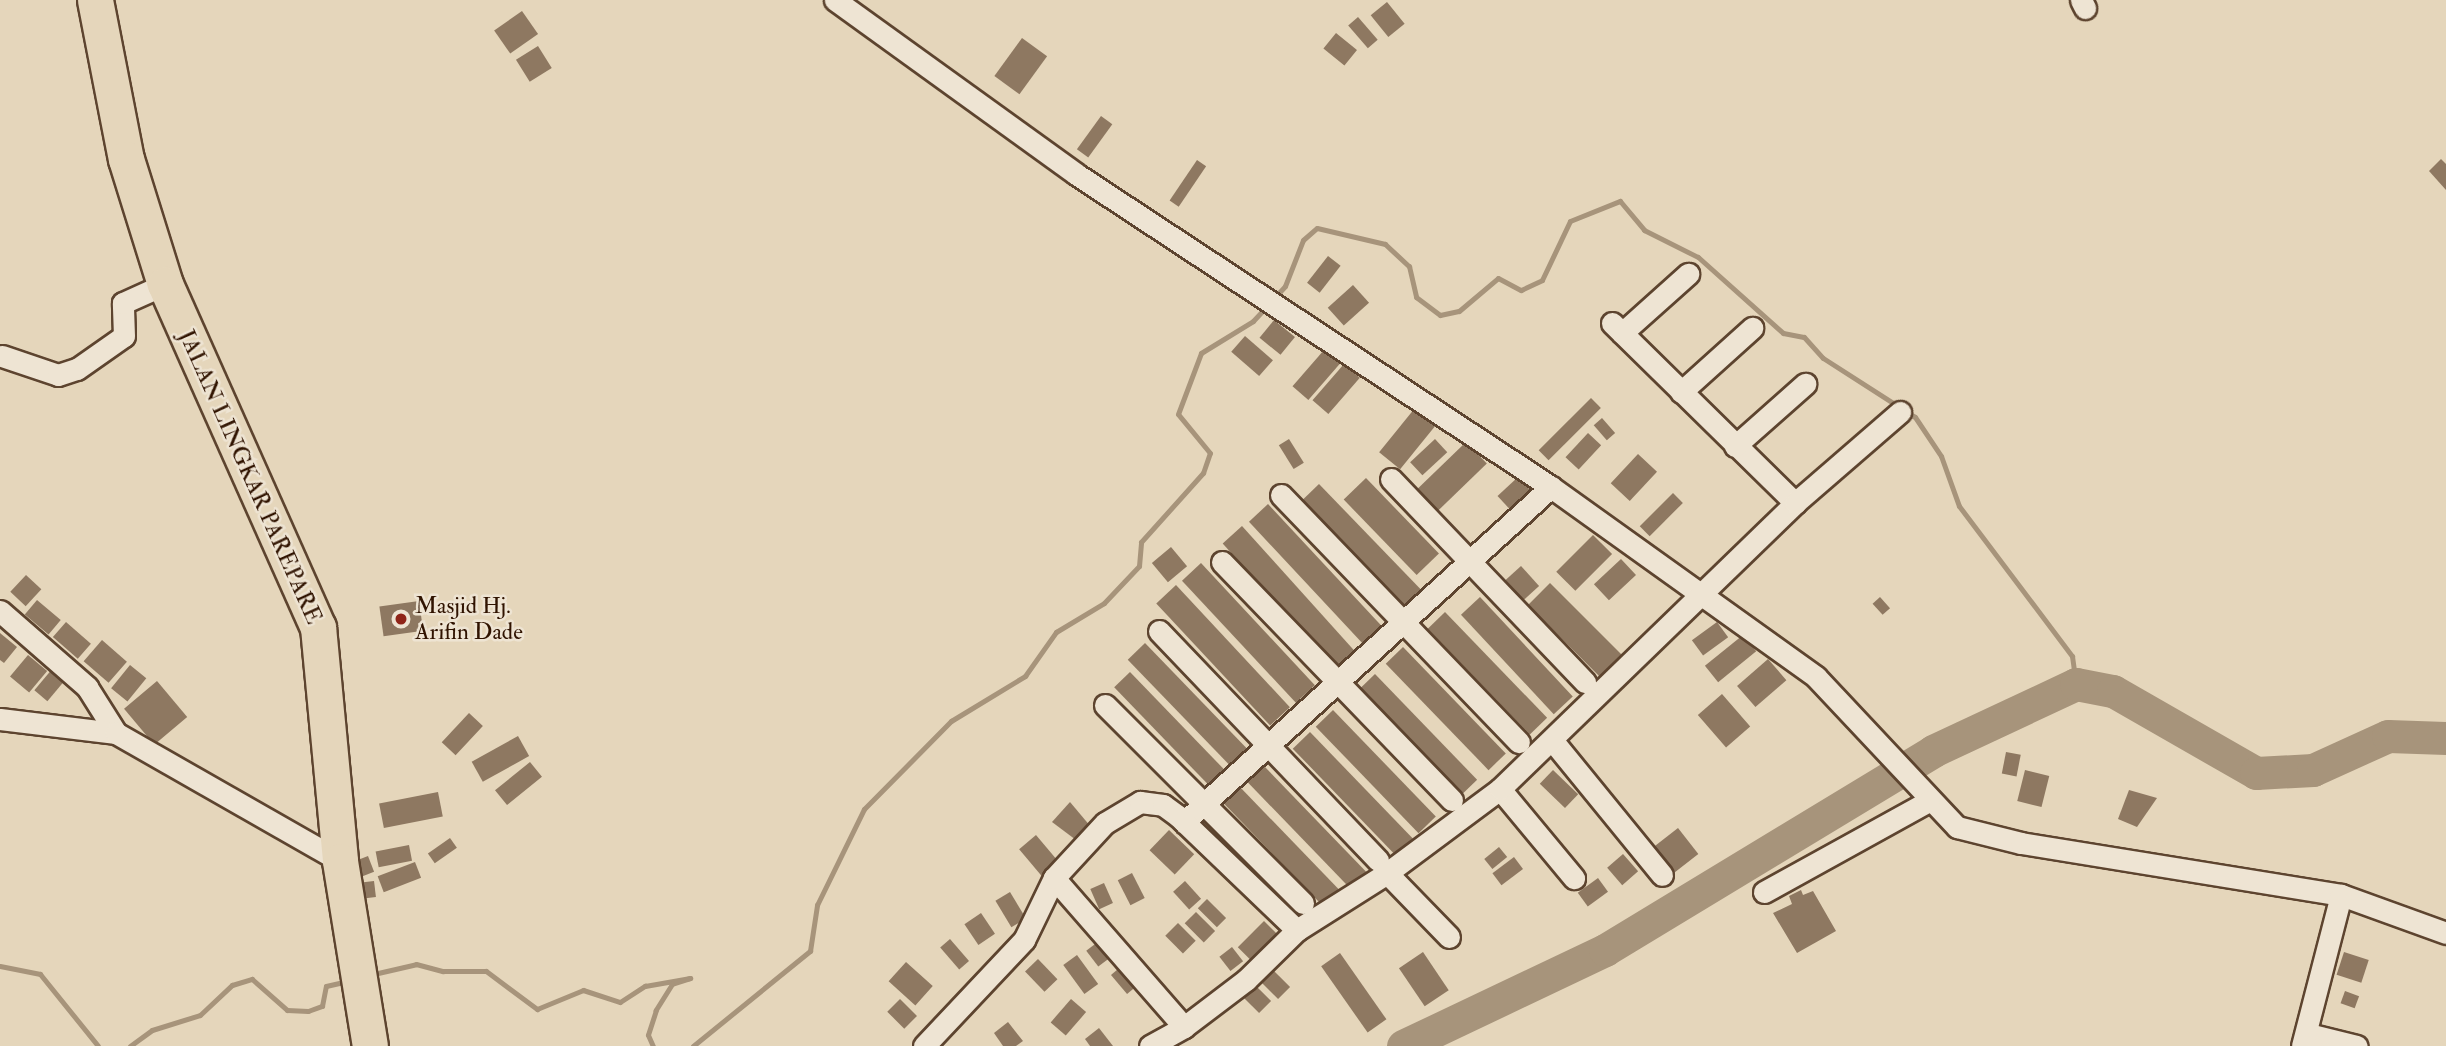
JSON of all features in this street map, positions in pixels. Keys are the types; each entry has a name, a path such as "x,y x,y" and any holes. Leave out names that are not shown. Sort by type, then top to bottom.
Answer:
{"highway":[{"name":"JALAN LINGKAR PAREPARE","path":"95,0 126,159 165,284 318,627 340,861 370,1046"}],"street":[{"path":"835,0 1241,286 1551,487 1816,677 1880,739 1929,801 1958,827 2021,843 2341,895 2446,933"},
{"path":"1688,274 1617,328 1795,503"},
{"path":"2,356 58,374 77,369 124,336 123,303 165,284"},
{"path":"1681,392 1752,328"},
{"path":"1735,446 1805,384"},
{"path":"1150,1046 1184,1027 1246,980 1297,930 1382,867 1500,789 1704,596 1795,503 1900,412"},
{"path":"1391,478 1586,682"},
{"path":"1184,822 1551,487"},
{"path":"1281,495 1519,742"},
{"path":"1222,562 1451,800"},
{"path":"0,611 87,687 116,733"},
{"path":"1159,631 1449,937"},
{"path":"1105,705 1303,903"},
{"path":"0,719 116,733 340,861"},
{"path":"1552,740 1662,875"},
{"path":"1500,789 1574,878"},
{"path":"1764,892 1929,801"},
{"path":"925,1046 1024,940 1054,878 1105,823 1140,802 1163,806 1184,822 1297,930"},
{"path":"1054,878 1184,1027"},
{"path":"2341,895 2305,1040 2356,1046"}],"building":[{"path":"1387,2 1405,24 1388,37 1371,15"},
{"path":"522,11 538,34 510,53 494,31"},
{"path":"1358,17 1378,40 1368,48 1348,26"},
{"path":"1336,33 1357,50 1344,66 1323,49"},
{"path":"1022,38 1047,56 1019,94 994,76"},
{"path":"538,46 552,68 530,82 516,60"},
{"path":"1101,116 1112,124 1088,157 1077,149"},
{"path":"2441,159 2446,164 2446,190 2429,171"},
{"path":"1197,160 1206,166 1179,207 1170,201"},
{"path":"1328,256 1341,266 1320,293 1307,283"},
{"path":"1353,285 1369,303 1344,326 1328,308"},
{"path":"1274,320 1295,337 1281,355 1260,338"},
{"path":"1245,336 1273,360 1259,376 1231,352"},
{"path":"1324,350 1340,364 1308,400 1293,386"},
{"path":"1344,364 1360,378 1328,414 1313,400"},
{"path":"1591,398 1601,408 1549,460 1539,450"},
{"path":"1415,408 1436,425 1400,469 1379,452"},
{"path":"1602,418 1615,433 1607,440 1594,425"},
{"path":"1588,433 1601,445 1579,469 1565,457"},
{"path":"1289,439 1304,463 1294,469 1279,445"},
{"path":"1435,439 1447,452 1422,475 1410,462"},
{"path":"1466,442 1487,464 1438,511 1417,489"},
{"path":"1638,454 1657,472 1630,501 1611,483"},
{"path":"1518,477 1532,492 1512,511 1498,496"},
{"path":"1366,478 1439,554 1417,575 1344,500"},
{"path":"1319,484 1421,590 1405,606 1302,500"},
{"path":"1673,493 1683,503 1650,536 1640,526"},
{"path":"1268,504 1382,626 1363,644 1249,522"},
{"path":"1242,526 1354,651 1335,668 1223,543"},
{"path":"1593,535 1612,554 1575,591 1556,572"},
{"path":"1171,547 1187,566 1168,582 1152,563"},
{"path":"1621,559 1636,575 1609,600 1594,584"},
{"path":"1201,563 1315,685 1296,703 1182,581"},
{"path":"1521,566 1539,586 1522,601 1504,581"},
{"path":"26,575 41,589 26,606 10,592"},
{"path":"1550,583 1624,657 1602,679 1528,605"},
{"path":"1176,585 1290,707 1270,726 1156,603"},
{"path":"1480,597 1573,696 1554,714 1461,615"},
{"path":"1880,597 1890,608 1883,615 1873,604"},
{"path":"37,600 61,620 49,634 25,615"},
{"name":"Masjid Hj. Arifin Dade","path":"419,601 423,631 384,636 379,607"},
{"path":"1445,612 1547,718 1530,734 1428,629"},
{"path":"66,622 91,644 78,659 53,637"},
{"path":"1717,622 1728,637 1703,656 1692,640"},
{"path":"0,633 17,647 4,663 0,660"},
{"path":"1743,635 1756,651 1718,682 1705,666"},
{"path":"102,640 127,662 109,683 84,661"},
{"path":"1145,643 1247,749 1230,765 1128,660"},
{"path":"1403,647 1506,753 1489,770 1386,664"},
{"path":"28,655 47,671 29,693 10,676"},
{"path":"1768,659 1786,680 1755,707 1737,686"},
{"path":"130,665 146,678 127,702 111,688"},
{"path":"53,668 66,679 47,701 34,690"},
{"path":"1130,672 1225,771 1209,786 1114,687"},
{"path":"1375,674 1477,780 1461,796 1358,690"},
{"path":"157,681 187,717 154,745 124,709"},
{"path":"1722,694 1750,726 1726,747 1698,715"},
{"path":"1333,710 1436,816 1419,833 1316,727"},
{"path":"469,713 483,726 456,755 442,742"},
{"path":"1310,732 1413,838 1396,855 1293,749"},
{"path":"518,736 529,756 483,782 472,762"},
{"path":"2006,752 2021,755 2017,776 2002,774"},
{"path":"530,762 542,777 507,805 495,790"},
{"path":"1264,766 1366,872 1350,888 1247,782"},
{"path":"1553,770 1578,794 1565,808 1540,784"},
{"path":"2025,770 2049,776 2042,807 2017,801"},
{"path":"1239,786 1341,892 1325,908 1222,802"},
{"path":"2129,790 2157,798 2137,827 2118,819"},
{"path":"438,792 443,817 384,828 379,803"},
{"path":"1070,802 1091,827 1076,840 1052,822"},
{"path":"1678,828 1698,854 1672,874 1652,848"},
{"path":"1169,830 1194,854 1175,874 1150,850"},
{"path":"1036,835 1060,864 1044,878 1019,849"},
{"path":"450,838 457,848 435,863 428,853"},
{"path":"409,845 412,861 379,867 376,851"},
{"path":"1499,847 1507,857 1492,869 1484,859"},
{"path":"1623,854 1638,871 1622,885 1607,868"},
{"path":"368,856 374,872 362,877 356,861"},
{"path":"1514,857 1523,869 1501,885 1492,873"},
{"path":"415,862 421,878 384,892 378,876"},
{"path":"1132,873 1145,898 1130,905 1118,880"},
{"path":"1598,878 1608,892 1588,906 1578,893"},
{"path":"374,881 376,897 359,899 357,883"},
{"path":"1185,881 1201,899 1189,910 1173,892"},
{"path":"1104,883 1113,903 1099,909 1090,889"},
{"path":"1801,890 1803,895 1813,891 1836,931 1797,953 1773,913 1792,904 1789,896"},
{"path":"1010,892 1026,919 1011,927 995,901"},
{"path":"1207,899 1226,918 1217,927 1198,908"},
{"path":"1196,912 1215,931 1204,942 1185,923"},
{"path":"981,913 995,934 978,945 964,924"},
{"path":"1264,921 1279,936 1253,962 1238,947"},
{"path":"1178,923 1196,941 1183,953 1165,936"},
{"path":"1103,938 1115,954 1098,967 1086,951"},
{"path":"950,939 969,961 959,969 940,948"},
{"path":"1232,947 1243,961 1230,971 1219,957"},
{"path":"1423,952 1449,990 1425,1006 1399,968"},
{"path":"2344,952 2369,960 2361,983 2337,975"},
{"path":"1340,953 1386,1019 1368,1033 1321,966"},
{"path":"1077,955 1098,984 1084,994 1063,965"},
{"path":"1038,959 1057,979 1045,992 1025,972"},
{"path":"906,962 933,986 915,1005 889,981"},
{"path":"1124,964 1140,983 1127,994 1111,975"},
{"path":"1271,968 1290,987 1278,999 1259,980"},
{"path":"1252,982 1271,1001 1259,1013 1240,994"},
{"path":"2345,991 2359,996 2355,1008 2341,1003"},
{"path":"900,999 917,1016 904,1029 887,1012"},
{"path":"1071,999 1086,1012 1066,1036 1051,1022"},
{"path":"1008,1022 1023,1041 1016,1046 1003,1046 994,1033"},
{"path":"1099,1028 1113,1046 1090,1046 1085,1039"}],"waterway":[{"path":"1274,298 1285,286 1303,240 1317,228 1385,244 1409,266 1416,297 1440,315 1459,311 1498,278 1521,290 1542,280 1570,221 1620,201 1644,230 1698,257 1783,333 1804,337 1823,358 1915,417 1941,456 1959,506 2072,656 2076,684"},
{"path":"693,1046 810,951 817,905 864,809 951,721 1025,676 1056,632 1104,603 1139,566 1141,542 1203,473 1210,453 1178,414 1201,353 1253,321 1268,305"},
{"path":"1403,1046 1605,950 1933,751 2076,684 2113,691 2256,773 2313,770 2388,736 2446,738"},
{"path":"378,973 416,964 443,971 486,971 537,1009 583,990 620,1002 645,986 690,978 672,984 656,1010 648,1035 653,1046"},
{"path":"0,966 40,974 98,1046"},
{"path":"130,1046 152,1030 200,1015 232,985 252,979 287,1010 308,1011 322,1006 326,986 344,982"}],"place":[{"name":"Masjid Hj. Arifin Dade","path":"401,619"}]}
